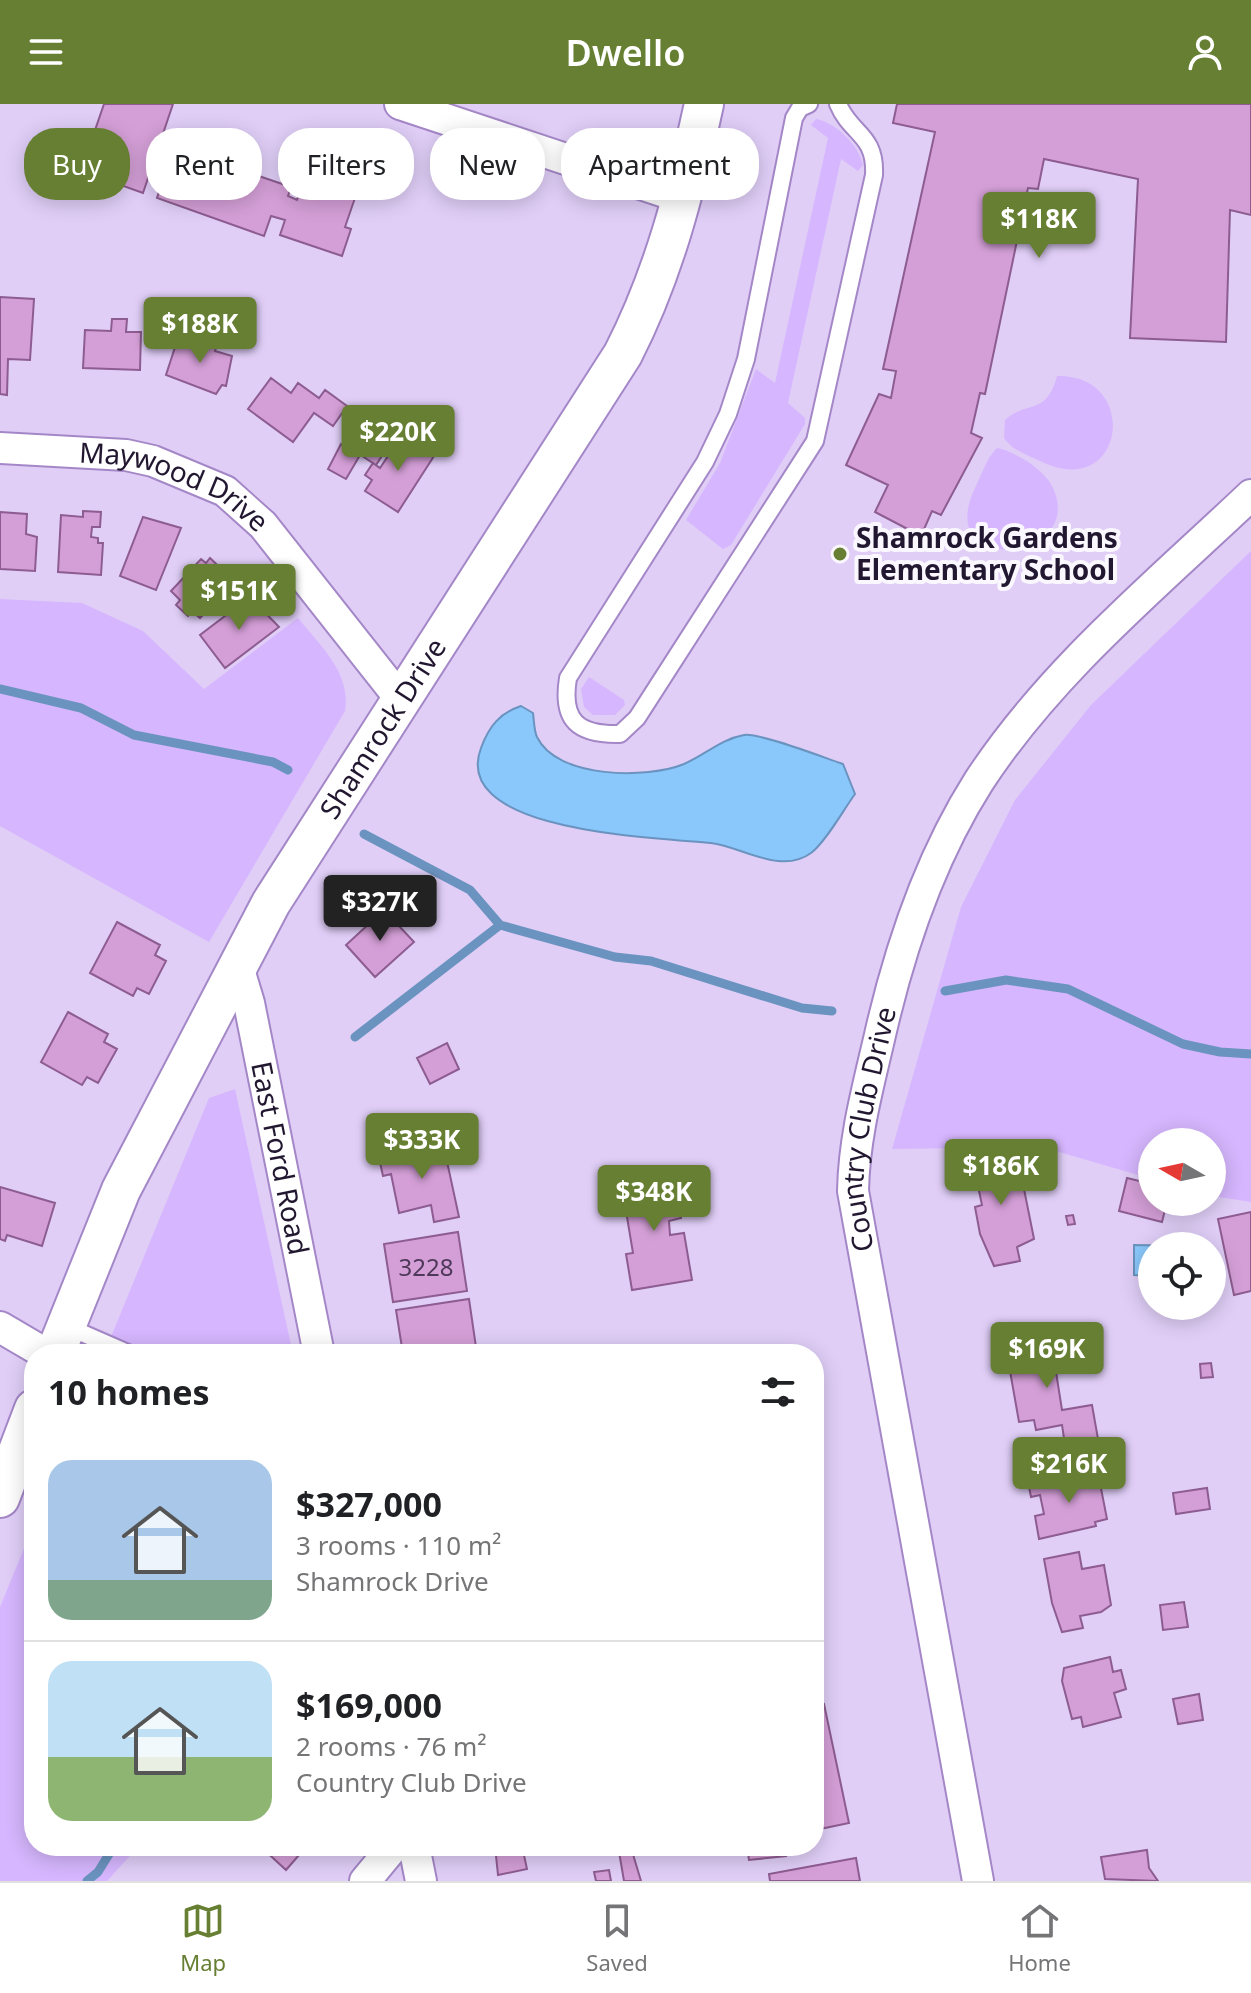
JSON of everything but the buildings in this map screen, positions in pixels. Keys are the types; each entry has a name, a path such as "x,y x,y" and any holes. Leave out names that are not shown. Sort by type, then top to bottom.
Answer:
{"street":[{"path":"400,104 561,157"},
{"name":"Shamrock Drive","path":"699,128 704,104"},
{"name":"Shamrock Drive","path":"56,1344 121,1190 237,963 271,903 623,354 658,279 682,200"},
{"name":"Maywood Drive","path":"0,448 126,455 153,461 225,491 263,525 402,701"},
{"name":"Country Club Drive","path":"978,1881 853,1191 855,1143 884,1017 908,933 936,859 968,800 1029,714 1059,679 1251,495"},
{"name":"East Ford Road","path":"237,963 253,1024 317,1344"},
{"path":"0,1327 53,1344"},
{"path":"0,1498 24,1441"},
{"path":"365,1881 386,1856"},
{"path":"416,1856 421,1881"}],"lane":[{"path":"809,104 800,108 794,118 746,359 728,414 705,462 568,678 565,699 570,717 585,730 620,734 637,718 815,441 875,166 869,141 838,104"}],"shaded area":[{"path":"816,119 831,125 845,136 857,150 863,165 858,171 841,159 788,403 805,418 805,424 731,545 723,549 686,520 720,463 756,369 775,383 828,138 811,125"},
{"path":"1057,376 1084,381 1102,394 1111,413 1112,434 1105,452 1090,465 1069,469 1040,461 1015,449 1004,438 1005,420 1041,403"},
{"path":"997,448 1036,467 1052,486 1058,512 1050,531 1032,544 1011,549 989,547 973,536 967,516 976,486"},
{"path":"1251,551 1251,1202 1226,1198 1226,1128 1138,1128 1138,1175 1042,1147 892,1149 961,907 1015,800 1091,705"},
{"path":"0,599 82,603 143,631 204,689 298,618 339,672 346,697 345,711 209,942 0,826"},
{"path":"589,677 624,700 625,705 615,715 593,715 584,707 581,689"},
{"path":"235,1089 291,1344 108,1344 209,1098"},
{"path":"24,1548 24,1856 130,1856 107,1881 0,1881 0,1607"}],"water":[{"path":"521,706 533,713 536,735 548,751 563,761 583,768 627,773 668,769 684,764 728,740 752,735 843,764 855,794 811,853 787,861 762,858 711,843 565,826 527,814 496,798 480,776 481,748 488,733 496,721"},
{"path":"1134,1245 1138,1245 1138,1275 1134,1275"}],"waterway":[{"path":"0,689 81,708 134,735 273,762 288,770"},
{"path":"364,834 470,890 500,925 615,957 651,961 802,1008 832,1011"},
{"path":"355,1037 500,925"},
{"path":"945,991 1006,980 1068,989 1183,1044 1220,1052 1251,1054"},
{"path":"87,1881 98,1872 108,1856"}],"place":[{"name":"Shamrock Gardens Elementary School","path":"840,554"}]}
